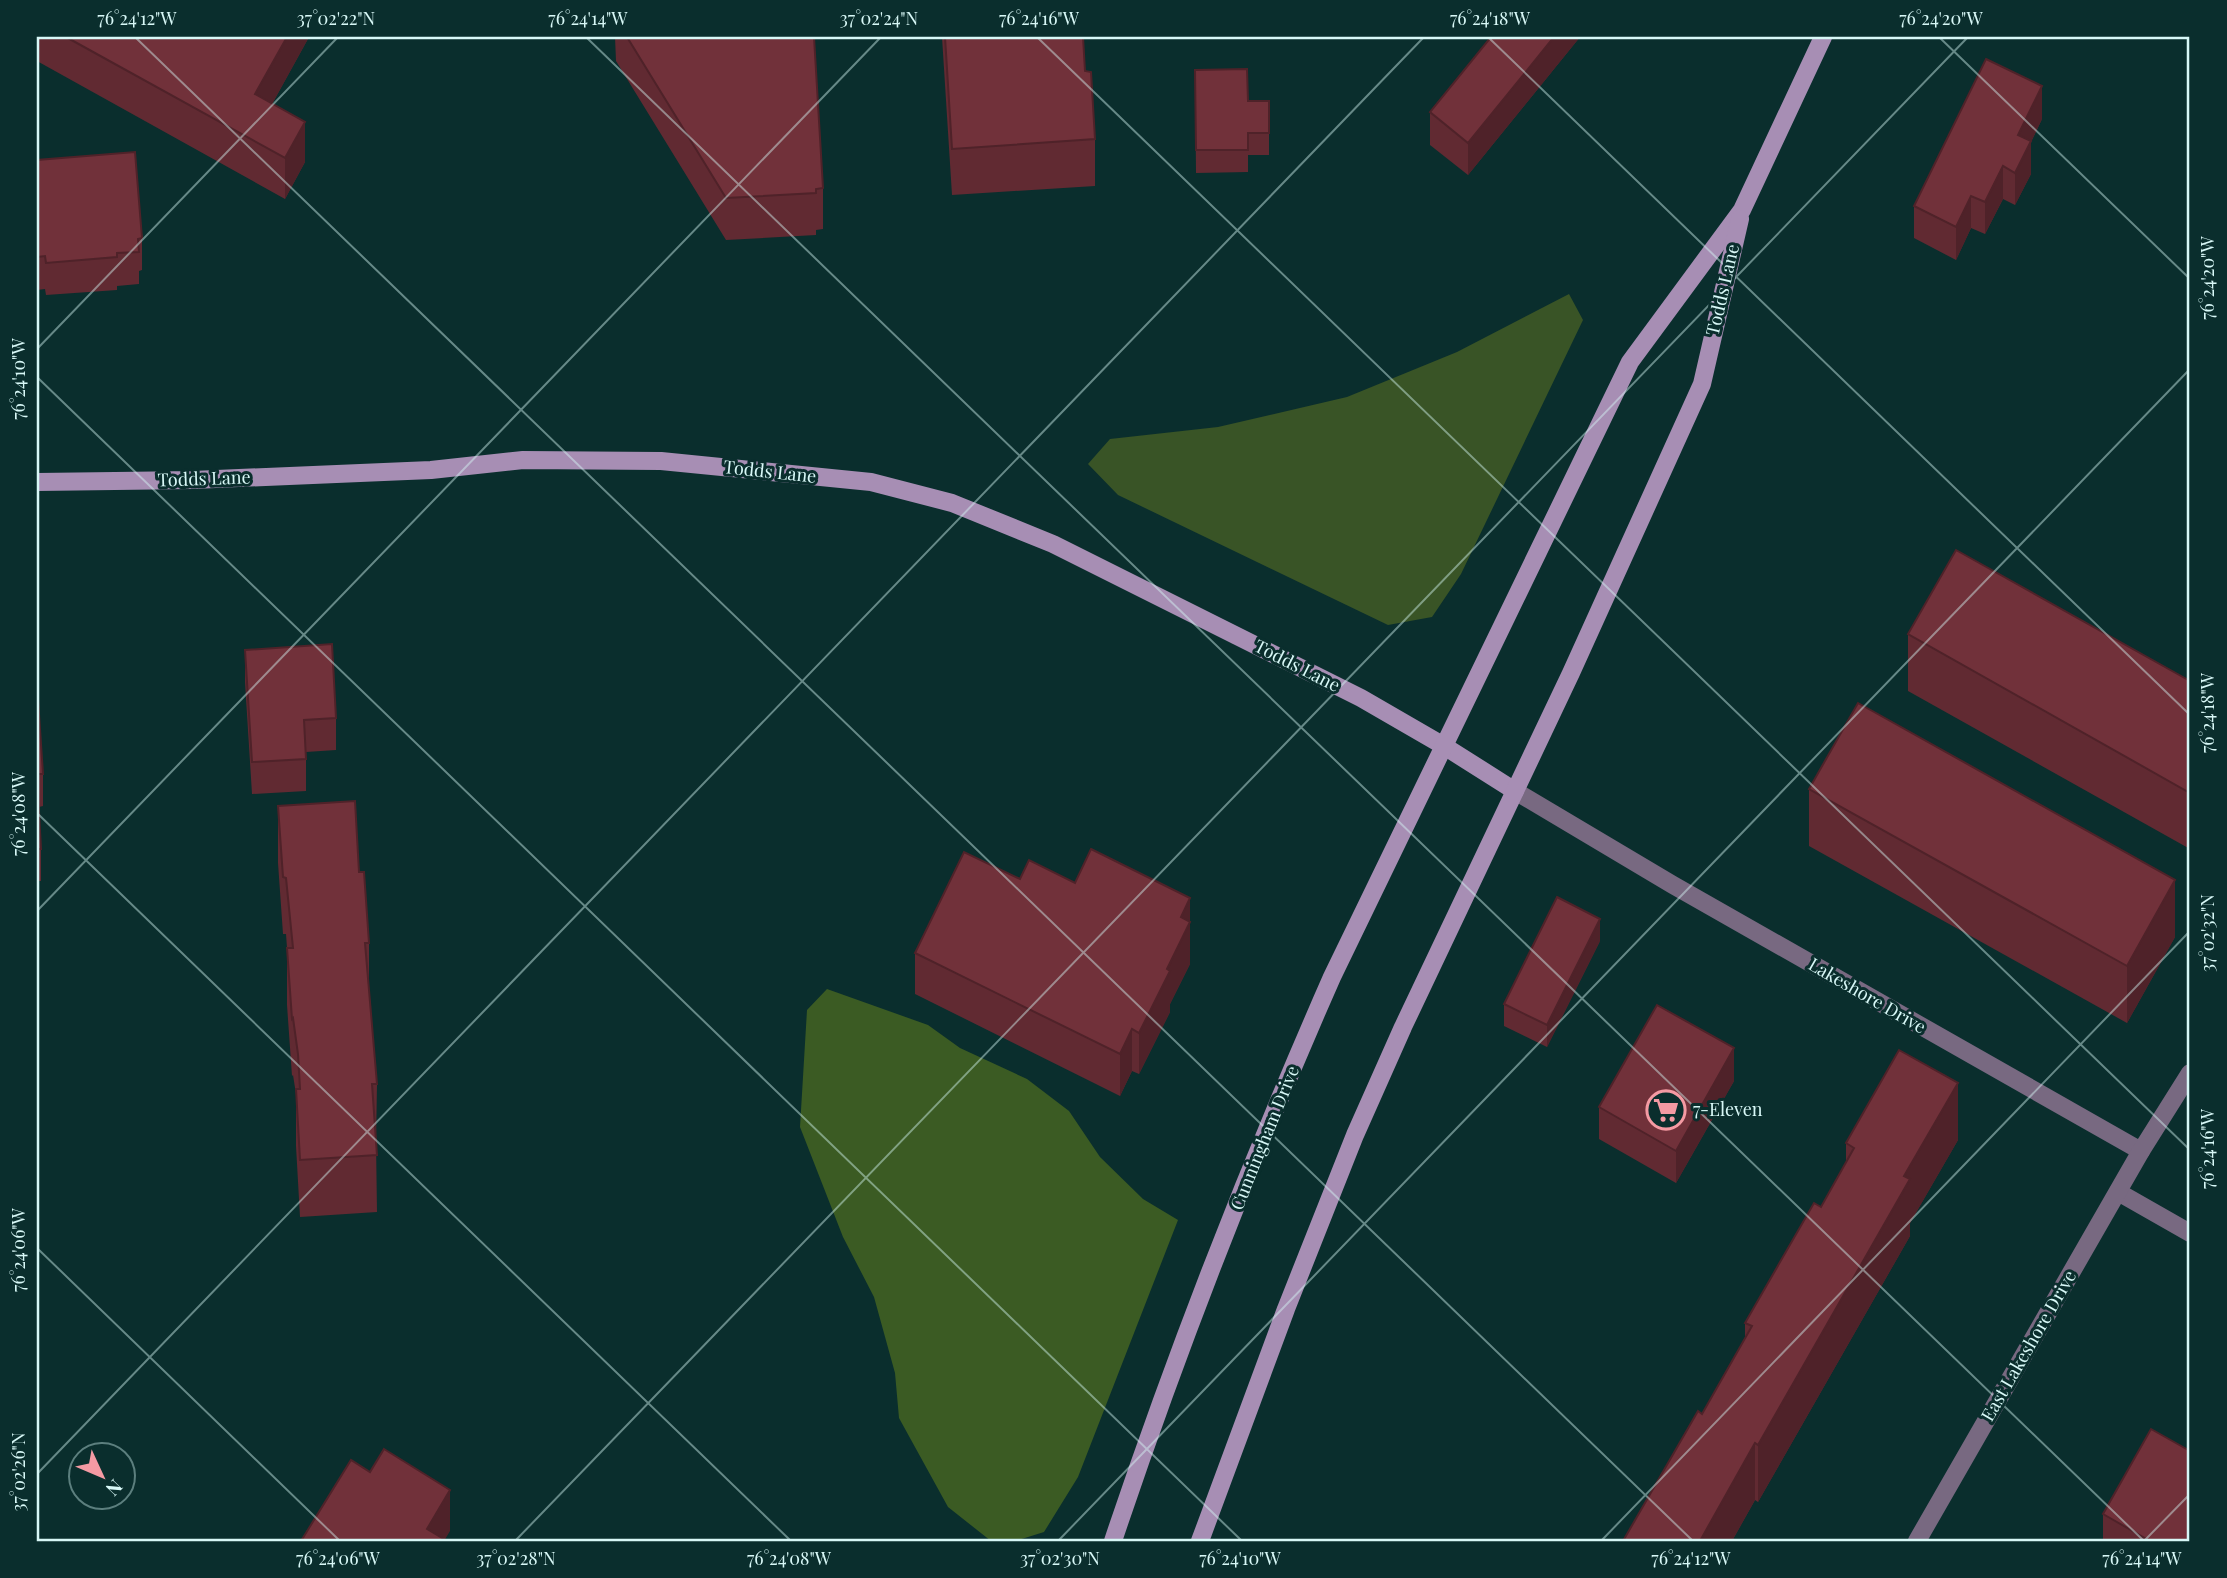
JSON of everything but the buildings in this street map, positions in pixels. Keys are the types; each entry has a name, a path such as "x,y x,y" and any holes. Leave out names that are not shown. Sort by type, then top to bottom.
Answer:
{"main road":[{"name":"Todds Lane","path":"1444,746 1630,362 1742,210 1823,37"},
{"name":"Todds Lane","path":"37,482 193,480 431,470 523,460 660,461 871,482 952,503 1053,544 1361,698 1515,791 1702,384 1742,210"},
{"name":"Cunningham Drive","path":"1113,1541 1157,1409 1293,1066 1338,965 1444,746"},
{"path":"1200,1541 1286,1309 1355,1135 1515,791"}],"street":[{"name":"Lakeshore Drive","path":"1515,791 1673,885 2141,1151"},
{"path":"2141,1151 2190,1073"},
{"name":"East Lakeshore Drive","path":"1917,1541 2141,1151"},
{"path":"2118,1192 2190,1233"}],"green space":[{"path":"1569,294 1583,320 1461,574 1432,617 1388,625 1118,495 1088,464 1110,439 1218,427 1347,397 1457,352"},
{"path":"827,989 928,1025 960,1048 1027,1079 1069,1111 1100,1157 1143,1199 1178,1220 1078,1477 1044,1532 1015,1541 991,1541 948,1507 899,1418 895,1373 874,1297 843,1237 800,1127 807,1010"}],"place":[{"name":"7-Eleven","path":"1666,1110"}]}
